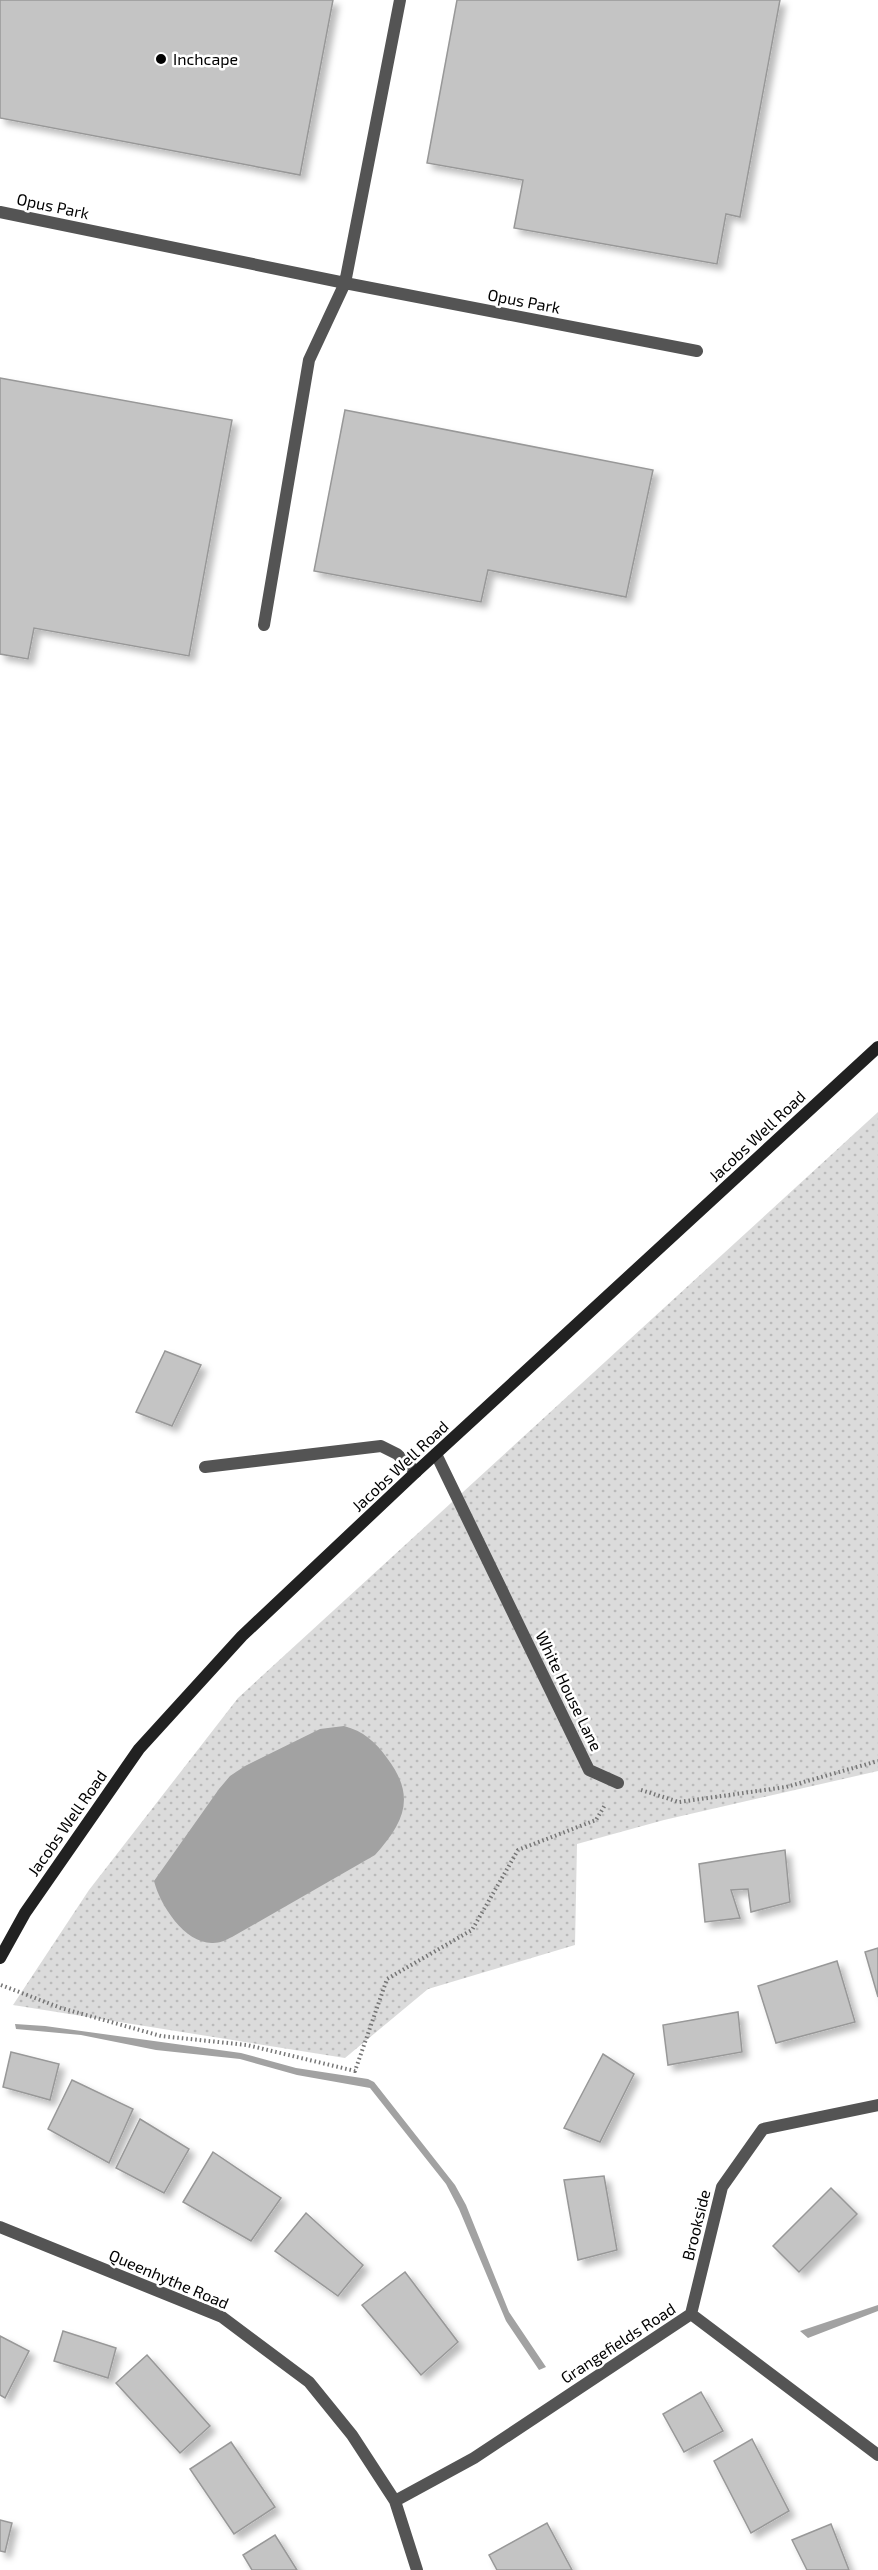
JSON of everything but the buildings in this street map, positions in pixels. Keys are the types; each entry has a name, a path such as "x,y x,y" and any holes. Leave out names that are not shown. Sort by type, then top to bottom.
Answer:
{"street":[{"path":"264,625 309,360 345,284 400,0"},
{"name":"Opus Park","path":"0,212 345,284 697,351"},
{"name":"Jacobs Well Road","path":"0,1958 25,1913 139,1749 243,1636 416,1472 878,1047"},
{"path":"205,1467 381,1446 397,1454 416,1472"},
{"name":"White House Lane","path":"436,1454 589,1770 618,1783"},
{"name":"Brookside","path":"691,2314 722,2187 763,2129 878,2104"},
{"name":"Queenhythe Road","path":"0,2227 222,2318 309,2382 352,2435 394,2501 417,2570"},
{"name":"Grangefields Road","path":"394,2501 474,2458 691,2314 878,2455"}],"path":[{"path":"0,1984 61,2008 161,2036 246,2045 355,2071 387,1979 472,1930 518,1850 596,1820 618,1783 679,1802 786,1787 878,1761"}],"shaded area":[{"path":"878,1112 878,1771 664,1820 577,1844 575,1945 428,1989 345,2058 13,2005 89,1890 238,1698"},
{"path":"344,1726 368,1738 378,1747 396,1772 404,1797 400,1820 394,1831 375,1855 230,1938 213,1943 203,1942 193,1937 175,1921 168,1911 154,1881 219,1789 230,1776 245,1766 320,1729"},
{"path":"15,2024 45,2026 241,2053 296,2068 368,2079 374,2082 455,2185 466,2205 509,2312 546,2367 539,2370 506,2321 459,2209 446,2184 370,2088 297,2075 240,2059 156,2050 81,2035 16,2029"},
{"path":"878,2305 878,2311 808,2338 800,2331"}],"place":[{"name":"Inchcape","path":"161,59"}]}
